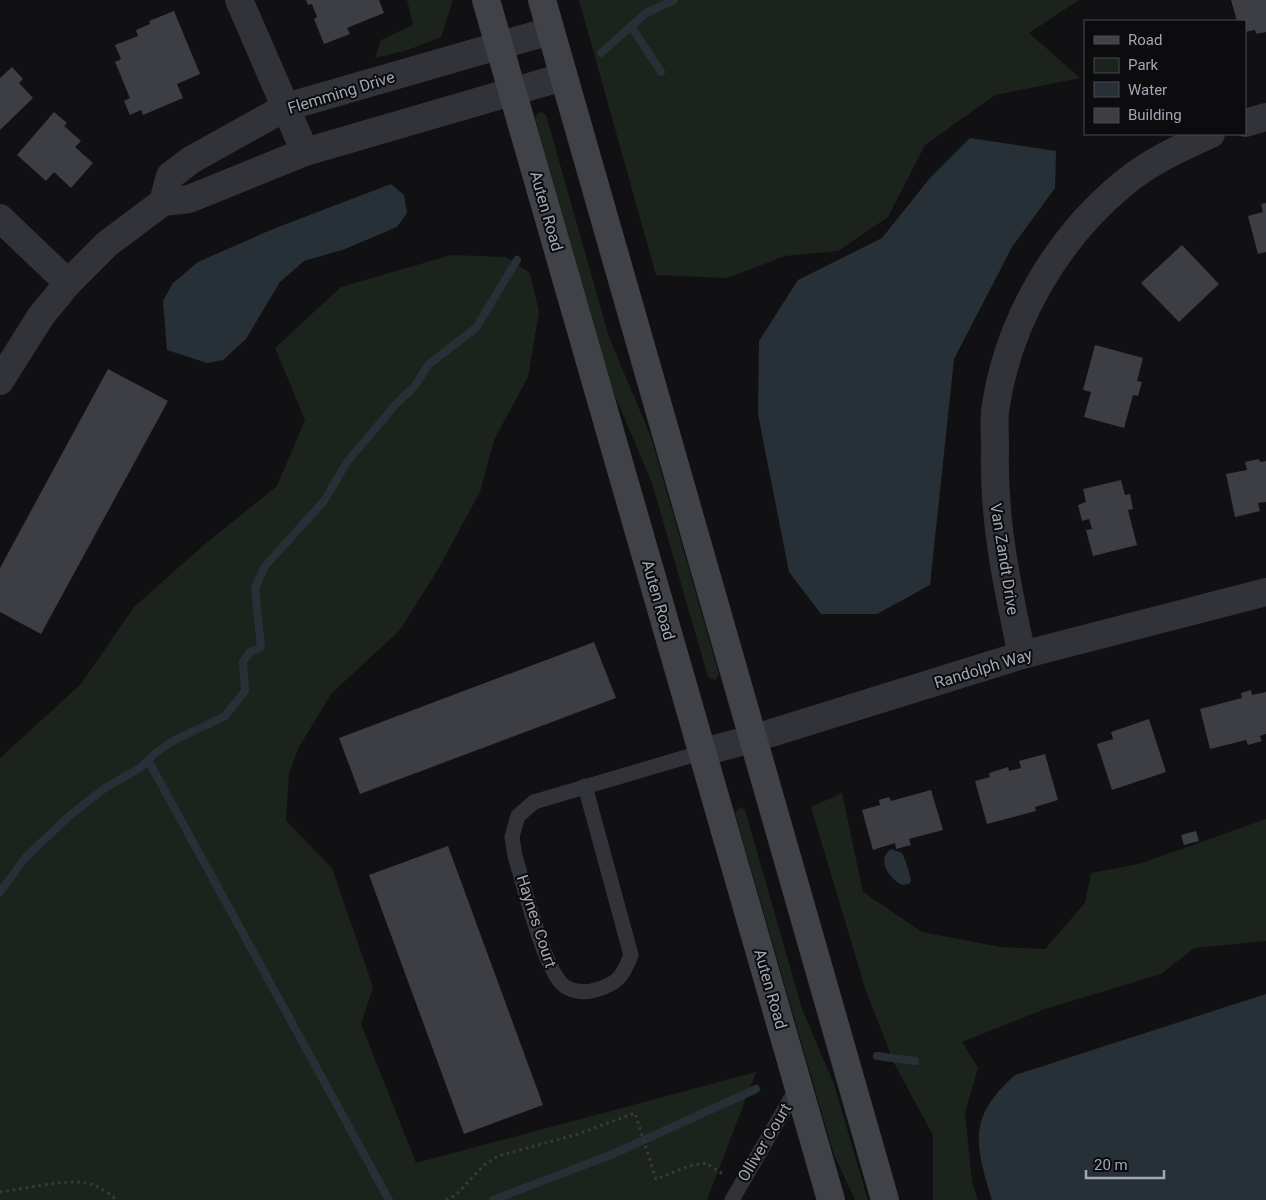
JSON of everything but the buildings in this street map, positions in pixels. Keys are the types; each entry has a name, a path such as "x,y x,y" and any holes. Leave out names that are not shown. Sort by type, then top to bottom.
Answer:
{"street":[{"path":"239,0 305,152"},
{"name":"Auten Road","path":"486,0 831,1200"},
{"path":"542,0 885,1200"},
{"name":"Flemming Drive","path":"163,202 170,176 191,160 286,107 550,31"},
{"path":"0,381 41,316 68,283 107,244 163,202 189,199 305,152 563,77"},
{"path":"1246,123 1266,117"},
{"name":"Van Zandt Drive","path":"1022,655 1000,546 994,486 995,412 1008,356 1024,315 1050,265 1082,224 1123,184 1170,153 1209,135"},
{"path":"0,218 68,283"},
{"name":"Randolph Way","path":"703,752 752,739 1022,655 1266,592"}],"lane":[{"name":"Haynes Court","path":"585,786 631,955 625,972 612,986 588,992 565,987 549,967 515,856 512,837 518,816 534,802 585,786 703,752"},
{"name":"Olliver Court","path":"732,1200 798,1086"}],"path":[{"path":"446,1200 456,1195 484,1164 498,1156 578,1134 635,1113 656,1179 689,1166 706,1163 726,1177"},
{"path":"0,1192 50,1185 86,1183 104,1189 117,1200"}],"green space":[{"path":"407,0 453,0 441,37 408,50 375,58 381,40 413,25"},
{"path":"579,0 1079,0 1029,33 1080,78 995,95 925,145 888,217 838,251 785,256 727,278 656,275"},
{"path":"542,112 546,115 609,337 651,437 719,674 715,680 708,677 652,483 606,374 535,118 538,113"},
{"path":"451,255 506,257 530,273 539,312 528,377 494,440 480,492 437,571 400,630 331,694 299,747 289,773 286,821 332,868 373,987 361,1024 416,1163 756,1072 707,1200 0,1200 0,758 81,684 134,607 205,544 277,486 305,420 275,348 341,287"},
{"path":"842,793 863,892 922,932 1000,947 1045,949 1085,903 1091,873 1139,864 1266,819 1266,941 1194,948 1161,974 1045,1009 962,1042 978,1068 965,1113 972,1182 978,1200 933,1200 933,1135 894,1063 865,988 811,807"},
{"path":"740,807 745,810 802,1009 834,1084 868,1200 855,1200 834,1155 735,813"}],"water":[{"path":"970,138 1056,151 1055,188 1012,247 954,359 930,585 877,614 821,614 789,572 758,414 759,341 798,280 882,238 930,178"},
{"path":"391,184 404,195 407,213 397,227 345,249 304,261 280,282 246,339 223,360 207,363 167,350 163,301 173,283 198,262 273,229"},
{"path":"891,849 902,853 911,881 909,884 902,885 897,882 886,868 885,858"},
{"path":"1266,994 1266,1200 992,1200 982,1163 979,1133 982,1119 989,1105 1000,1090 1015,1075"}],"waterway":[{"path":"601,53 646,13 674,0"},
{"path":"631,26 661,72"},
{"path":"0,892 25,858 68,817 105,788 140,768 154,754 173,741 225,716 245,691 243,662 250,652 261,647 255,588 265,566 324,501 347,462 396,404 414,387 429,364 476,328 517,260"},
{"path":"148,760 389,1200"},
{"path":"877,1056 915,1061"},
{"path":"493,1200 613,1154 756,1089"}]}
